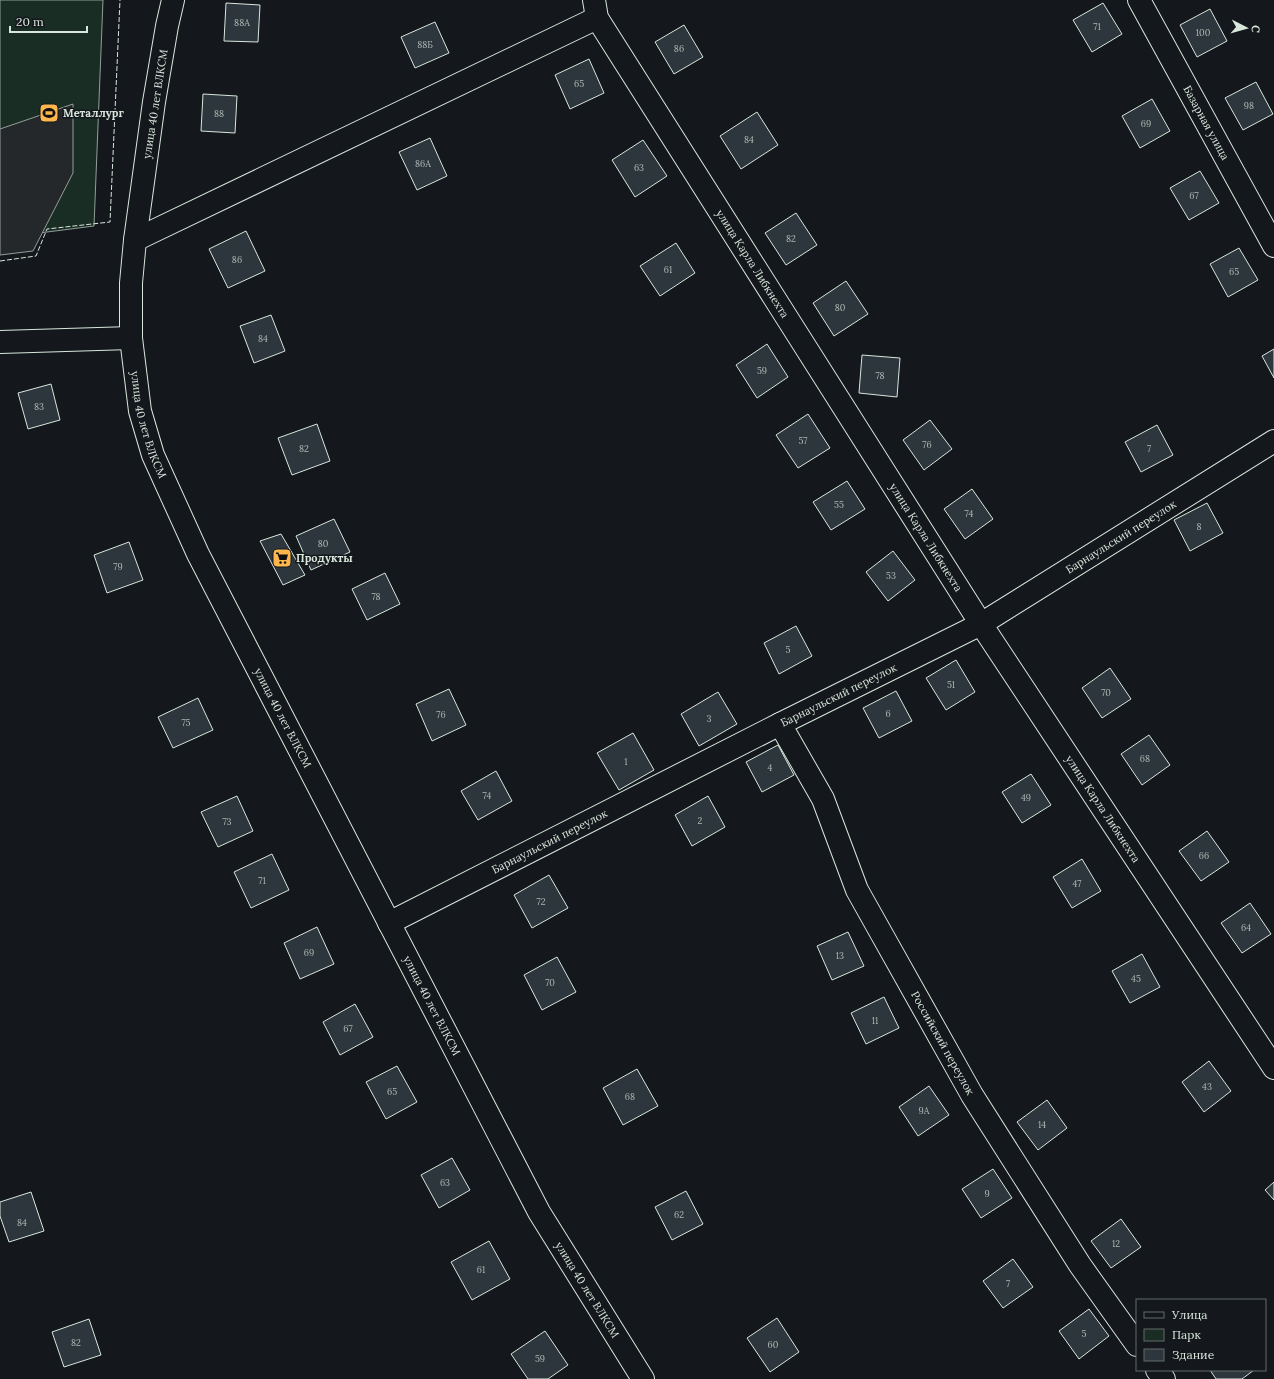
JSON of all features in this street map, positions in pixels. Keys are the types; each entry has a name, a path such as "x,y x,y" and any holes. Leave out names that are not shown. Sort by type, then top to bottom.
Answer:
{"street":[{"name":"улица 40 лет ВЛКСМ","path":"173,0 154,102 135,240 131,283 132,338 140,411 153,455 198,554 539,1212 643,1379"},
{"name":"Базарная улица","path":"1139,0 1274,246"},
{"path":"135,240 595,9"},
{"name":"улица Карла Либкнехта","path":"595,9 982,624 1274,1068"},
{"path":"0,342 132,338"},
{"name":"Барнаульский переулок","path":"389,923 780,724 982,624 1274,441"},
{"name":"Российский переулок","path":"780,724 823,799 857,890 972,1095 1080,1265 1136,1344"},
{"path":"1158,1371 1164,1379"}],"green space":[{"name":"Металлург","path":"0,0 103,0 94,226 0,238"}],"shaded area":[{"path":"73,104 73,173 33,251 0,255 0,129"}],"building":[{"path":"226,3 260,5 258,42 224,41"},
{"path":"1103,3 1122,34 1092,52 1073,20"},
{"path":"1210,9 1227,41 1197,57 1180,25"},
{"path":"435,22 449,53 415,68 401,37"},
{"path":"684,25 703,57 674,74 655,42"},
{"path":"589,59 604,93 570,109 555,75"},
{"path":"1256,82 1273,114 1243,130 1225,98"},
{"path":"203,94 237,96 235,133 201,131"},
{"path":"1152,99 1170,131 1140,148 1122,116"},
{"path":"757,112 778,145 741,169 720,136"},
{"path":"430,138 447,176 417,190 399,152"},
{"path":"643,140 667,176 635,197 612,160"},
{"path":"1200,171 1219,203 1189,220 1170,188"},
{"path":"796,213 817,245 786,265 765,233"},
{"path":"246,231 265,271 228,288 209,249"},
{"path":"676,243 695,273 660,296 640,266"},
{"path":"1239,248 1258,280 1228,297 1210,264"},
{"path":"846,281 868,314 834,336 813,303"},
{"path":"271,315 285,351 254,363 240,326"},
{"path":"767,344 788,377 757,398 736,365"},
{"path":"1274,349 1274,378 1262,356"},
{"path":"862,355 900,358 897,397 859,393"},
{"path":"51,384 60,420 28,429 18,393"},
{"path":"808,414 830,448 798,468 776,435"},
{"path":"930,420 952,449 924,470 903,440"},
{"path":"317,424 330,461 292,475 278,438"},
{"path":"1157,425 1173,455 1141,472 1125,442"},
{"path":"847,481 865,509 831,530 813,502"},
{"path":"972,489 993,519 965,539 944,509"},
{"path":"1207,503 1223,533 1190,551 1174,520"},
{"path":"334,519 350,552 311,570 296,536"},
{"name":"Продукты","path":"281,534 305,575 283,585 260,541"},
{"path":"129,542 143,580 107,593 94,555"},
{"path":"893,551 915,580 888,601 866,572"},
{"path":"385,573 400,604 367,620 352,589"},
{"path":"796,626 812,656 779,674 764,643"},
{"path":"956,660 975,692 946,710 926,678"},
{"path":"1110,668 1131,699 1102,718 1082,688"},
{"path":"449,689 466,725 432,741 416,704"},
{"path":"896,691 912,721 879,738 863,708"},
{"path":"718,692 737,724 699,746 681,714"},
{"path":"198,698 213,730 173,748 158,717"},
{"path":"633,733 654,770 619,790 597,753"},
{"path":"1149,735 1170,765 1142,785 1121,754"},
{"path":"778,745 794,775 762,792 746,762"},
{"path":"496,771 512,801 478,820 461,791"},
{"path":"1031,774 1051,805 1022,823 1002,792"},
{"path":"237,796 253,831 218,847 201,812"},
{"path":"708,796 725,827 692,846 675,815"},
{"path":"1207,831 1229,862 1201,881 1179,851"},
{"path":"272,854 289,890 251,908 234,872"},
{"path":"1082,859 1101,891 1072,908 1053,877"},
{"path":"549,875 568,908 532,928 514,895"},
{"path":"1250,903 1271,934 1242,953 1221,923"},
{"path":"317,927 334,964 300,979 284,943"},
{"path":"848,932 864,966 832,980 817,946"},
{"path":"1142,954 1160,987 1130,1003 1112,971"},
{"path":"557,957 576,992 542,1010 524,975"},
{"path":"884,997 899,1028 866,1044 851,1013"},
{"path":"355,1004 373,1037 340,1055 323,1022"},
{"path":"1209,1061 1231,1091 1204,1112 1182,1082"},
{"path":"397,1066 417,1102 386,1119 366,1082"},
{"path":"637,1069 658,1106 623,1125 603,1088"},
{"path":"929,1086 949,1115 918,1136 899,1107"},
{"path":"1047,1100 1067,1128 1038,1150 1017,1122"},
{"path":"452,1158 470,1190 439,1208 421,1175"},
{"path":"993,1169 1012,1198 981,1218 962,1189"},
{"path":"1274,1182 1274,1200 1265,1190"},
{"path":"686,1191 703,1224 672,1240 655,1207"},
{"path":"31,1192 44,1231 9,1242 0,1216 0,1202"},
{"path":"1121,1219 1141,1247 1111,1268 1091,1241"},
{"path":"489,1241 510,1279 472,1300 451,1262"},
{"path":"1013,1259 1033,1287 1003,1308 983,1281"},
{"path":"1089,1309 1109,1336 1079,1359 1059,1331"},
{"path":"777,1318 799,1352 770,1372 747,1338"},
{"path":"89,1319 101,1355 64,1367 52,1332"},
{"path":"545,1331 568,1365 548,1379 528,1379 511,1354"},
{"path":"1211,1371 1253,1371 1242,1379 1216,1379"}],"fence":[{"path":"0,261 36,256 47,229 110,222 120,0"}],"place":[{"name":"Металлург","path":"49,113"},
{"name":"Продукты","path":"282,558"}]}
